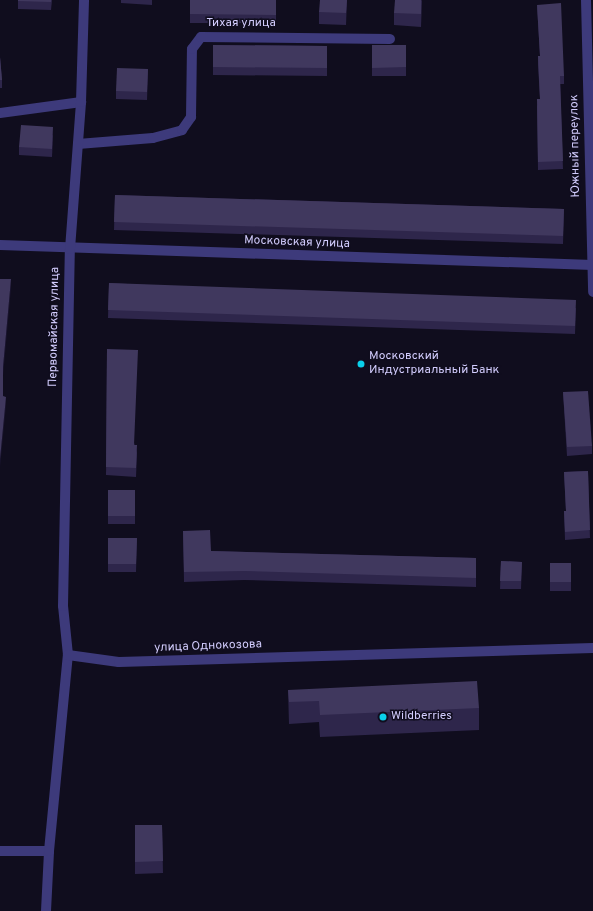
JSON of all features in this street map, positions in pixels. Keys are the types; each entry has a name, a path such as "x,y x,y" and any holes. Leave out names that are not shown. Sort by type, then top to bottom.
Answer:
{"street":[{"name":"Первомайская улица","path":"68,655 63,606 70,248 81,102 84,0"},
{"name":"Южный переулок","path":"586,0 593,292"},
{"name":"Тихая улица","path":"78,144 153,138 182,130 191,117 192,49 201,37 390,39"},
{"path":"0,113 81,102"},
{"name":"Московская улица","path":"0,245 592,265"},
{"name":"улица Однокозова","path":"68,655 118,662 593,648"},
{"path":"46,911 49,851 68,655"},
{"path":"0,851 49,851"}],"building":[{"path":"51,0 51,2 18,1"},
{"path":"190,0 276,0 276,15 190,14"},
{"path":"320,0 347,0 346,13 319,12"},
{"path":"395,0 421,0 421,14 394,13"},
{"path":"561,3 564,76 560,76 563,161 538,162 537,99 540,99 538,56 540,56 537,5"},
{"path":"213,45 327,46 327,68 213,67"},
{"path":"372,45 406,45 406,67 372,68"},
{"path":"0,57 2,80 0,80"},
{"path":"117,68 148,69 147,92 116,91"},
{"path":"21,125 53,127 52,149 19,147"},
{"path":"115,195 564,209 563,236 114,222"},
{"path":"0,279 11,279 3,367 3,396 6,397 0,459"},
{"path":"109,283 576,300 575,326 108,310"},
{"path":"107,349 138,350 134,445 137,445 136,468 106,467"},
{"path":"588,391 592,446 567,447 563,392"},
{"path":"588,471 590,530 565,532 564,511 566,511 564,472"},
{"path":"108,490 135,490 135,516 108,516"},
{"path":"210,530 211,551 476,558 476,578 244,571 184,572 183,531"},
{"path":"108,538 137,538 136,564 108,564"},
{"path":"501,561 522,562 521,581 500,581"},
{"path":"550,563 571,563 571,582 550,582"},
{"path":"477,681 479,708 320,715 319,701 289,702 288,690"},
{"path":"135,825 162,825 163,861 135,862"}],"place":[{"name":"Московский Индустриальный Банк","path":"361,364"},
{"name":"Wildberries","path":"383,717"}]}
